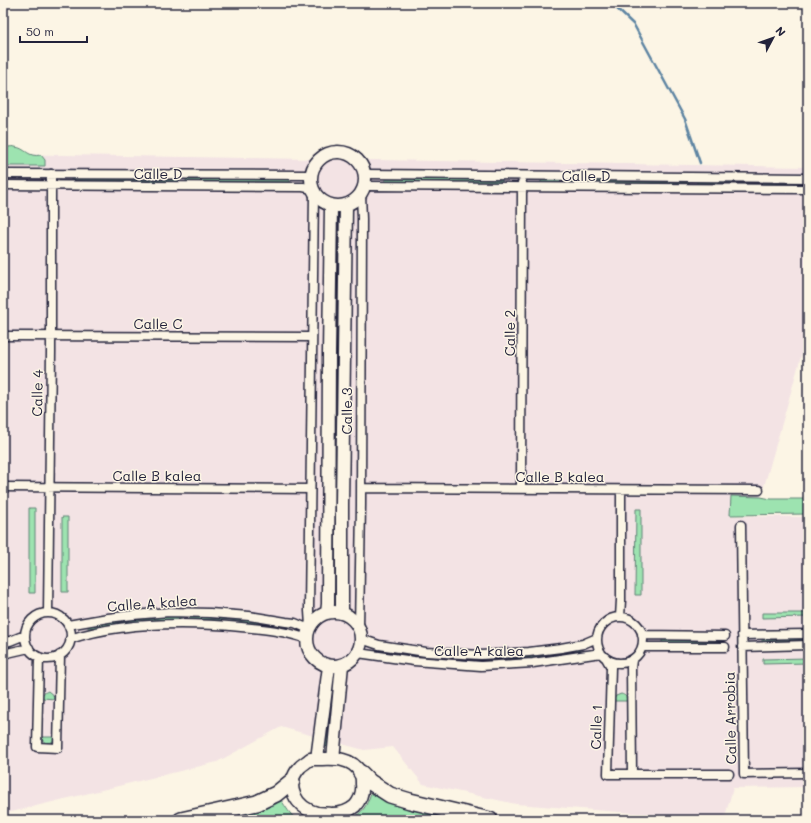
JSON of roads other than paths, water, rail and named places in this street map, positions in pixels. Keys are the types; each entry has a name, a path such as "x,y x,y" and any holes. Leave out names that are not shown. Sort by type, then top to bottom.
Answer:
{"highway":[{"path":"361,773 370,782 390,795 490,820"},
{"path":"181,820 257,803 276,794 292,781"}],"street":[{"path":"309,631 314,620 320,616 327,613 342,613 355,622 360,634 360,646 358,653 354,658 342,665 329,666 321,663 315,658 310,652 307,644 309,631 312,337 313,190 311,175 313,168 322,158 327,154 335,152 351,155 362,167 364,185 357,199 346,206 338,207 324,203 318,198 313,190"},
{"name":"Calle D","path":"3,174 311,175"},
{"name":"Calle 4","path":"48,613 51,174"},
{"name":"Calle D","path":"364,185 522,176 808,178"},
{"name":"Calle 2","path":"521,489 522,176"},
{"name":"Calle D","path":"3,185 298,187 313,190"},
{"name":"Calle D","path":"364,185 808,189"},
{"name":"Calle 3","path":"360,634 362,227 364,185"},
{"name":"Calle 3","path":"327,613 331,206"},
{"name":"Calle 3","path":"342,613 342,481 346,206"},
{"name":"Calle C","path":"3,336 312,337"},
{"name":"Calle B kalea","path":"3,487 310,488"},
{"name":"Calle B kalea","path":"361,488 759,490"},
{"path":"620,617 621,490"},
{"name":"Calle Arrobia","path":"741,525 744,774 808,773"},
{"name":"Calle A kalea","path":"68,625 133,615 185,612 249,616 295,623 309,631"},
{"path":"48,613 60,616 68,625 70,632 69,645 65,651 53,658 39,657 33,653 26,642 26,628 34,617 41,614 48,613"},
{"path":"613,618 627,618 634,622 642,635 643,641 640,652 632,660 626,662 618,663 612,661 603,655 598,646 597,638 602,626 613,618"},
{"name":"Calle A kalea","path":"70,639 87,633 152,625 212,624 268,629 298,636 309,631"},
{"name":"Calle A kalea","path":"360,634 379,645 426,652 481,655 561,648 583,644 597,638"},
{"path":"742,635 808,634"},
{"path":"3,642 25,635"},
{"path":"642,635 725,636"},
{"path":"742,646 808,645"},
{"path":"642,647 725,646"},
{"path":"3,654 29,648"},
{"name":"Calle A kalea","path":"358,653 414,662 481,666 533,663 603,655"},
{"path":"39,657 37,746 58,748 60,655"},
{"name":"Calle 1","path":"603,655 611,667 608,774 729,774"},
{"path":"632,660 632,774"},
{"path":"333,759 342,665"},
{"path":"317,759 329,666"},
{"path":"310,759 333,759 343,759 351,763 361,773 363,787 359,801 350,810 339,817 318,817 299,802 293,793 292,781 300,766 310,759"}],"waterway":[{"path":"611,3 634,25 685,119 700,163"}]}
